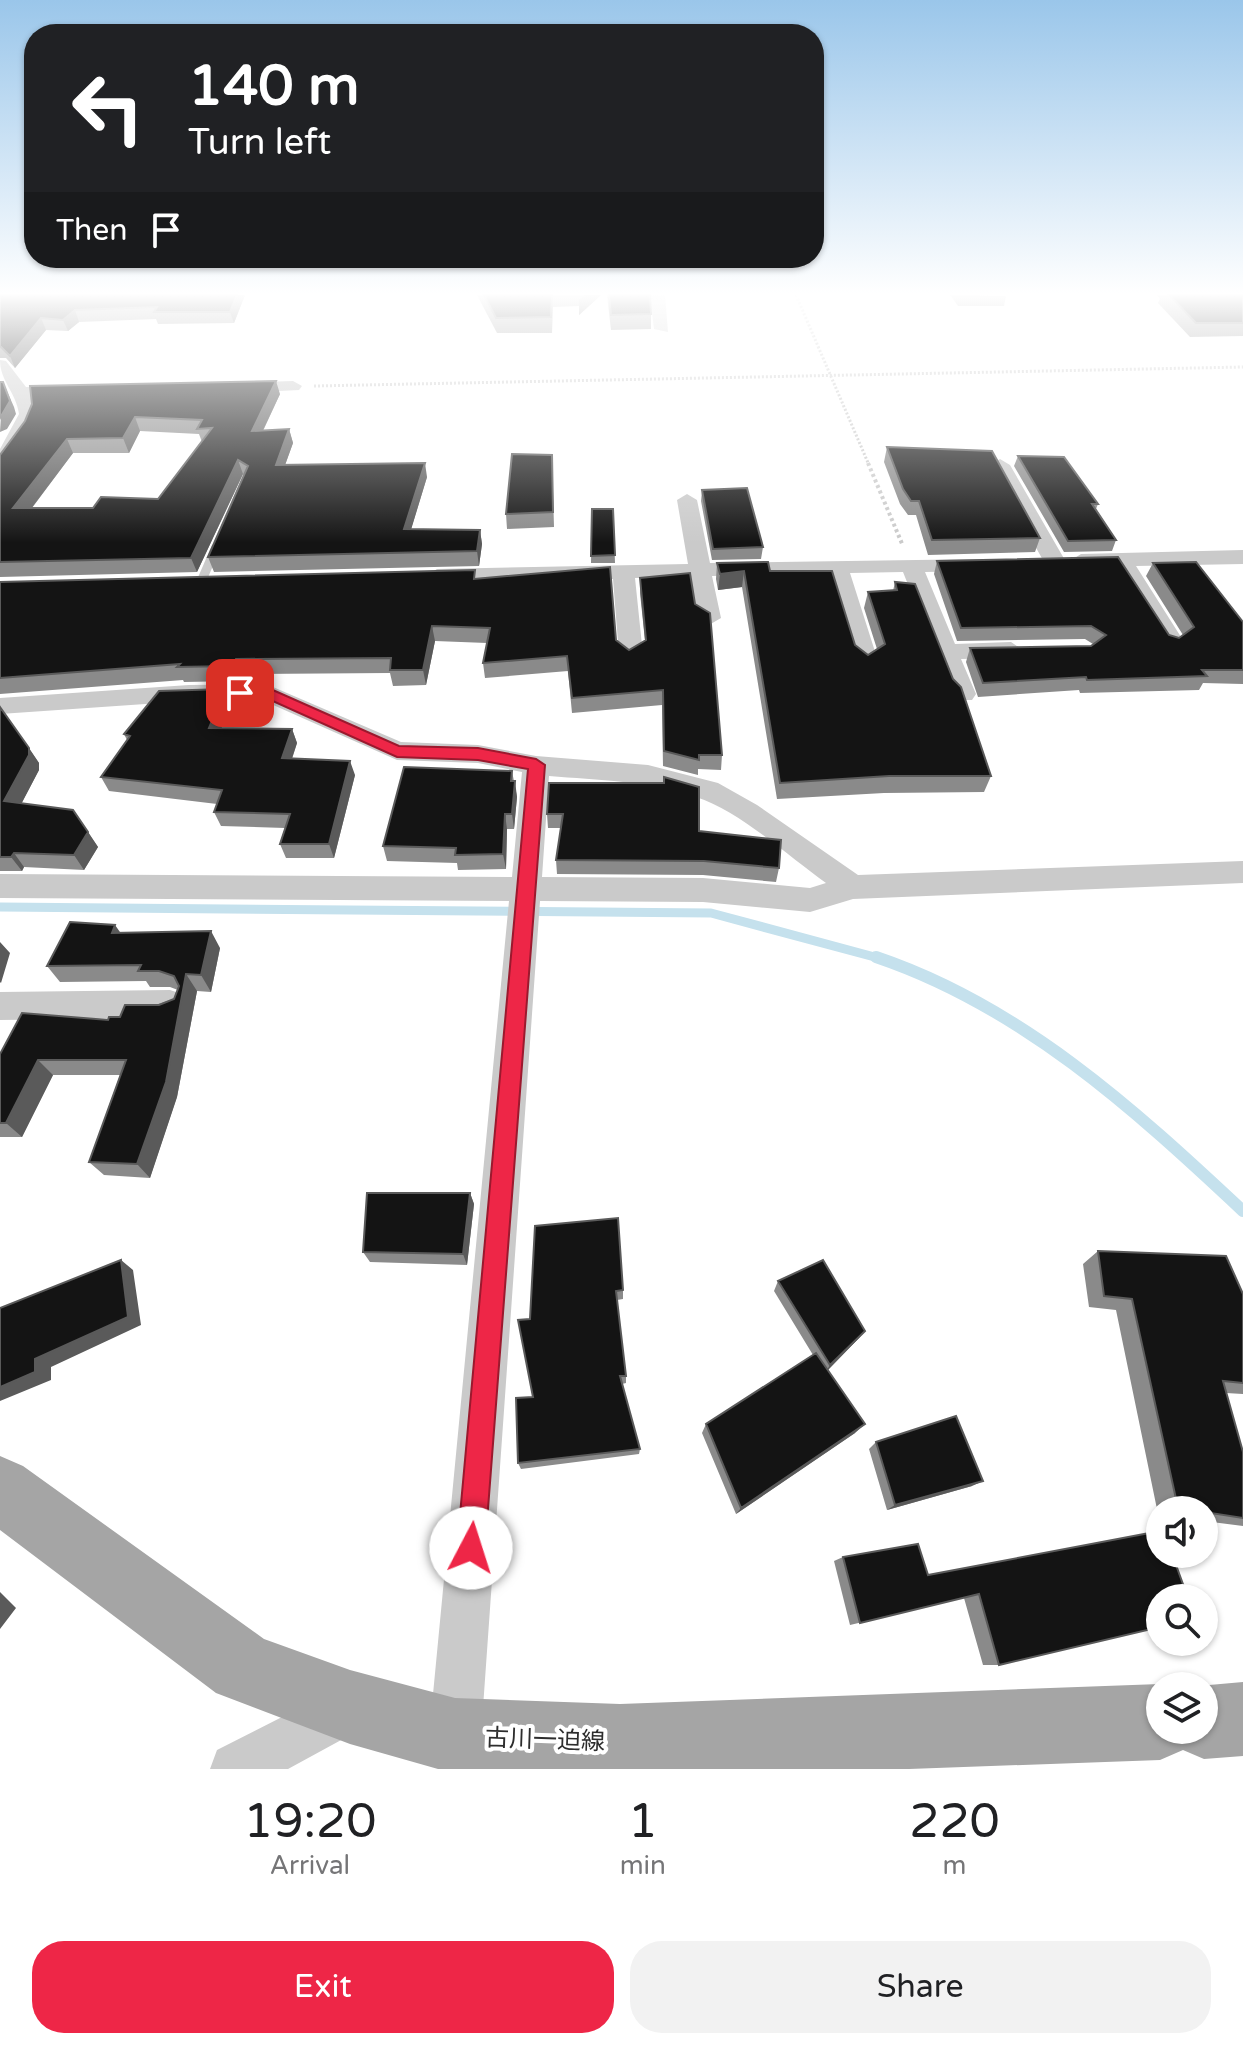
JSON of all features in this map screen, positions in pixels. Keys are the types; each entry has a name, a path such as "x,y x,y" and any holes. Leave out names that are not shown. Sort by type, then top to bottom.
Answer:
{"main road":[{"name":"古川一迫線","path":"0,1489 242,1667 350,1707 455,1736 620,1742 1146,1723"},
{"path":"1218,1720 1243,1719"}],"street":[{"path":"0,462 27,425 29,410 22,392 10,378"},
{"path":"213,388 293,386"},
{"path":"22,392 86,391"},
{"path":"1000,465 1055,562"},
{"path":"687,500 709,618"},
{"path":"1026,562 1243,557"},
{"path":"1121,560 1172,642"},
{"path":"420,577 997,563"},
{"path":"911,565 963,694"},
{"path":"837,567 866,661"},
{"path":"623,572 631,655"},
{"path":"193,582 232,581"},
{"path":"946,652 1039,650"},
{"path":"0,706 266,692 397,751 478,754 536,765 648,775 708,790 747,812 853,887"},
{"path":"455,1736 536,765"},
{"path":"0,886 526,905 703,890 810,900 853,887 1243,872"},
{"path":"0,1006 170,1004"},
{"path":"236,1769 350,1707"}],"lane":[{"path":"193,582 223,530"}],"path":[{"path":"293,386 748,378"},
{"path":"833,378 911,565"}],"building":[{"path":"276,381 252,431 289,429 276,465 425,463 404,529 480,530 477,551 208,557 248,466 238,460 191,558 0,562 0,455 25,421 32,404 30,386","holes":["135,417 202,420 197,429 212,428 158,499 101,497 93,508 13,508 67,439 123,438"]},
{"path":"0,382 3,382 10,401 0,418"},
{"path":"887,447 992,451 1040,538 932,540 919,501 911,501 903,489"},
{"path":"512,454 552,455 553,512 506,514"},
{"path":"1018,456 1064,457 1098,504 1092,504 1116,540 1068,541"},
{"path":"747,488 763,547 713,549 702,490"},
{"path":"592,509 613,509 615,555 591,556"},
{"path":"1118,557 1169,635 1179,638 1194,627 1153,563 1196,562 1243,622 1243,670 1202,670 1207,676 1087,680 1086,677 983,683 970,648 1091,646 1106,635 1091,626 961,628 937,561"},
{"path":"768,562 770,571 832,571 855,645 868,655 885,644 868,592 897,590 895,582 915,584 953,679 961,687 991,776 889,776 780,783 744,571 720,574 717,563"},
{"path":"610,567 616,640 629,650 646,640 640,578 690,573 695,604 710,613 722,755 699,755 699,760 664,751 663,690 572,698 567,656 483,663 490,628 432,626 423,670 390,670 391,658 236,659 233,666 177,667 180,664 0,678 0,582 475,570 474,579"},
{"path":"225,689 209,728 292,729 282,758 350,761 329,844 280,844 290,814 214,812 222,790 101,777 130,736 124,734 159,691"},
{"path":"0,707 29,748 29,755 4,801 73,810 88,832 74,855 14,853 11,857 0,857"},
{"path":"404,767 512,771 511,781 515,781 512,814 505,814 503,854 455,855 456,848 383,846"},
{"path":"664,777 699,787 699,831 781,840 779,868 704,861 556,860 563,814 547,814 549,783 664,783"},
{"path":"70,922 115,925 112,933 211,931 201,975 186,974 166,1082 137,1164 89,1162 126,1060 38,1060 6,1123 0,1123 0,1054 22,1013 108,1020 109,1017 120,1017 125,1005 159,1005 174,999 179,986 174,976 159,971 138,971 141,965 47,966"},
{"path":"367,1193 470,1193 463,1254 363,1252"},
{"path":"618,1218 623,1290 616,1291 626,1376 620,1376 640,1449 518,1463 516,1398 533,1397 518,1320 530,1319 535,1226"},
{"path":"1098,1251 1226,1256 1243,1294 1243,1383 1223,1381 1243,1452 1243,1518 1218,1514 1218,1496 1175,1496 1132,1299 1104,1296"},
{"path":"121,1260 128,1317 35,1359 35,1372 0,1387 0,1308"},
{"path":"823,1260 865,1331 830,1365 778,1281"},
{"path":"816,1353 865,1424 741,1508 706,1424"},
{"path":"956,1416 983,1481 895,1505 876,1442"},
{"path":"1146,1534 1146,1568 1177,1568 1183,1584 1146,1584 1146,1630 999,1665 979,1594 860,1623 843,1557 918,1544 928,1575"}],"waterway":[{"path":"0,907 711,913 879,958"},
{"path":"879,958 929,978 1027,1032 1117,1098 1243,1211"}],"route":[{"path":"240,693 266,692 397,751 478,754 536,765 471,1548"}]}
